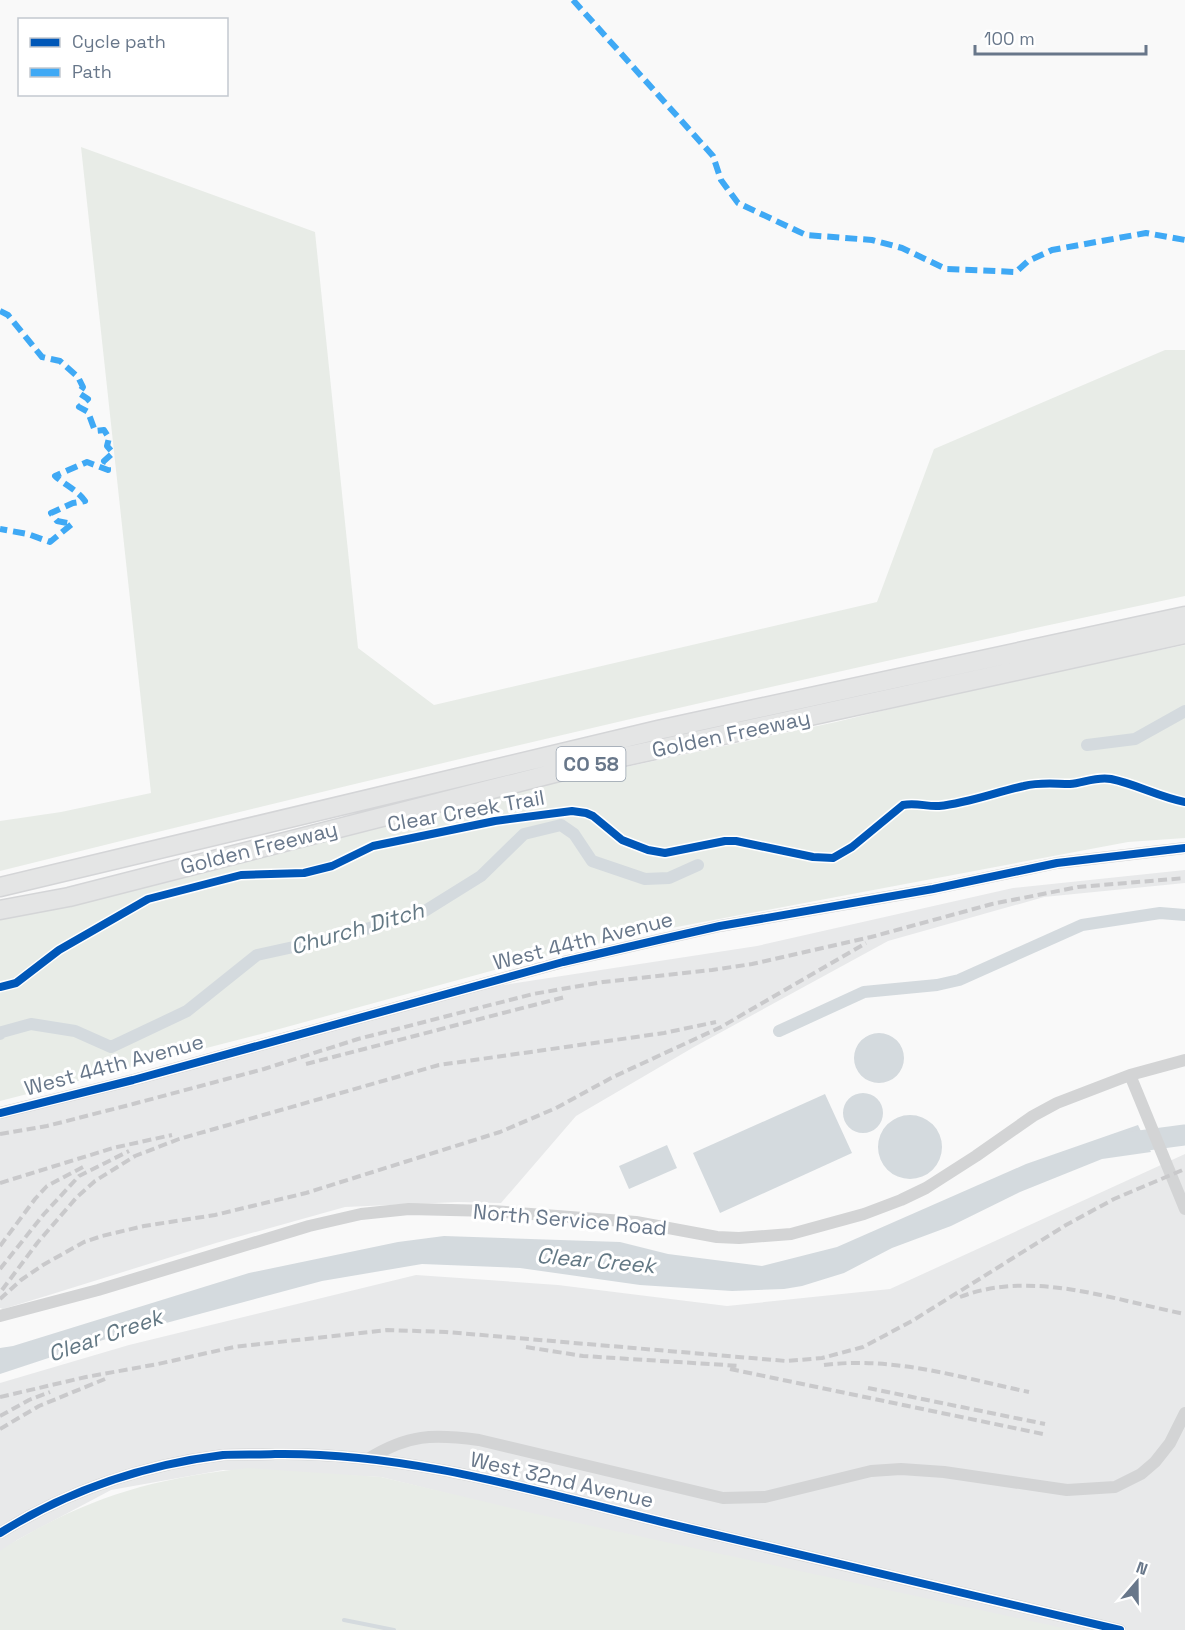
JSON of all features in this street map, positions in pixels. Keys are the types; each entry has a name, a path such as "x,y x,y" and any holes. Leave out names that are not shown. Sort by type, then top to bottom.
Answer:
{"highway":[{"name":"Golden Freeway","path":"0,887 658,730 1185,616"},
{"name":"Golden Freeway","path":"0,910 69,897 586,765 1185,634"}],"street":[{"name":"West 44th Avenue","path":"0,1113 133,1080 563,962 658,940 933,889 1057,863 1185,848"},
{"name":"North Service Road","path":"0,1316 98,1290 309,1226 361,1214 410,1209 492,1211 636,1222 717,1237 739,1238 791,1234 864,1214 926,1188 1033,1116 1057,1103 1130,1075 1185,1060"},
{"path":"1130,1075 1185,1209"},
{"path":"368,1459 388,1446 438,1435 478,1440 723,1498 765,1497 871,1471 901,1468 1067,1490 1086,1489 1115,1487 1141,1474 1155,1462 1170,1443 1185,1413"},
{"name":"West 32nd Avenue","path":"0,1533 27,1516 68,1496 136,1473 189,1460 226,1455 294,1454 368,1459 503,1483 1120,1630"}],"shaded area":[{"path":"81,147 315,232 358,648 434,705 877,602 934,449 1165,350 1185,350 1185,596 591,728 0,871 0,821 61,812 151,793"},
{"path":"1185,645 1185,838 1128,842 666,929 560,952 261,1034 0,1101 0,918 477,799 836,722 989,685"},
{"path":"1185,870 1185,883 1044,897 888,941 694,1047 576,1116 501,1203 458,1202 345,1207 216,1243 3,1309 0,1308 0,1116 484,988 757,946 1013,888"},
{"path":"1185,1154 1185,1630 993,1630 381,1477 223,1470 111,1490 17,1540 0,1554 0,1383 129,1345 416,1275 558,1285 727,1306 890,1289"},
{"path":"248,1468 381,1477 532,1513 1072,1630 0,1630 0,1551 9,1545 67,1514 124,1492 183,1477"}],"water":[{"path":"874,1033 884,1033 897,1040 904,1053 904,1063 897,1076 884,1083 874,1083 865,1079 858,1072 854,1063 854,1053 858,1044 865,1037"},
{"path":"863,1093 871,1094 877,1099 882,1105 882,1121 877,1127 871,1132 863,1133 855,1132 849,1127 844,1121 843,1113 844,1105 849,1099 855,1094"},
{"path":"825,1094 852,1153 720,1213 693,1153"},
{"path":"904,1115 916,1115 933,1124 940,1135 942,1147 940,1159 933,1170 916,1179 904,1179 892,1174 883,1165 878,1153 878,1141 883,1129 892,1120"},
{"name":"Clear Creek","path":"1138,1125 1151,1152 1102,1159 1020,1192 951,1226 892,1248 844,1273 802,1286 732,1291 640,1285 520,1268 422,1264 322,1281 103,1340 0,1374 0,1348 13,1346 249,1273 398,1242 444,1236 620,1242 668,1254 762,1266 837,1247 1026,1164"},
{"path":"667,1145 677,1168 629,1189 619,1166"}],"waterway":[{"name":"Church Ditch","path":"1087,745 1135,739 1185,711"},
{"name":"Church Ditch","path":"0,1034 31,1024 75,1031 111,1047 187,1011 257,955 330,939 420,914 481,876 524,834 561,825 574,834 592,861 645,879 669,878 698,865"},
{"path":"779,1031 864,992 937,985 959,980 1082,925 1160,913 1185,915"},
{"name":"Clear Creek","path":"1117,1144 1185,1135"},
{"path":"344,1620 394,1630"}],"railway":[{"path":"0,1134 47,1126 133,1104 264,1069 358,1039 533,994 603,982 752,964 871,937 992,904 1078,887 1185,878"},
{"path":"0,1299 21,1280 43,1265 84,1242 144,1226 215,1215 306,1193 500,1132 556,1108 613,1077 721,1027 866,943"},
{"path":"306,1064 565,997"},
{"path":"2,1290 38,1242 77,1197 95,1181 135,1156 179,1139 439,1065 664,1033 716,1022"},
{"path":"0,1183 113,1148 172,1135"},
{"path":"0,1269 44,1214 79,1176 129,1151"},
{"path":"0,1246 47,1186 83,1167"},
{"path":"0,1397 234,1347 387,1330 446,1332 786,1361 822,1358 863,1347 912,1321 1066,1225 1114,1199 1185,1169"},
{"path":"960,1297 987,1289 1044,1286 1101,1295 1185,1314"},
{"path":"526,1347 583,1356 741,1366"},
{"path":"824,1365 876,1363 902,1366 1029,1392"},
{"path":"730,1369 1043,1434"},
{"path":"0,1429 39,1406 105,1379"},
{"path":"868,1388 1045,1424"},
{"path":"0,1416 29,1400 50,1392"}],"marked path":[{"path":"573,0 713,156 721,180 738,203 806,235 872,240 902,248 946,269 1016,272 1028,261 1052,250 1146,233 1185,240"},
{"path":"0,311 8,315 42,357 60,361 78,377 83,387 79,393 88,399 79,407 88,412 95,431 104,430 109,438 107,446 113,453 104,461 108,463 108,470 87,462 55,476 85,501 73,503 51,513 57,521 72,524 50,542 28,534 0,529"}],"cycle path":[{"name":"Clear Creek Trail","path":"0,987 16,983 59,950 148,899 241,875 304,873 332,866 373,846 495,821 572,811 593,816 622,840 648,850 665,853 725,841 736,841 813,857 833,858 852,847 903,805 950,805 1030,785 1070,784 1106,778 1185,802"},
{"path":"0,1113 133,1080 563,962 720,926 933,889 1057,863 1185,848"},
{"path":"0,1533 79,1492 164,1466 223,1455 328,1455 381,1460 485,1479 1120,1630"}]}
